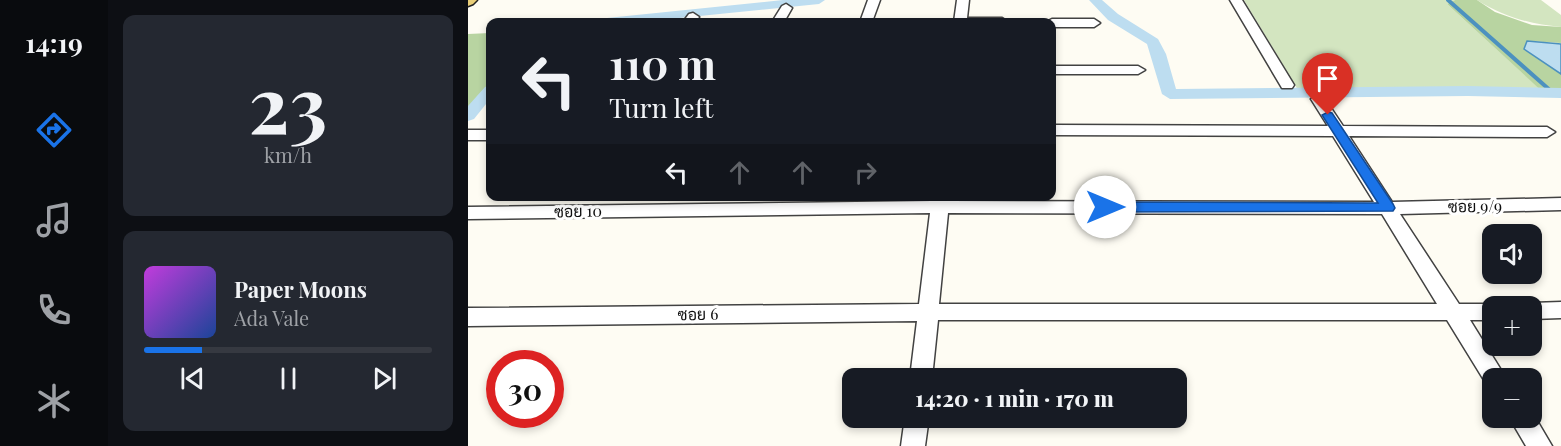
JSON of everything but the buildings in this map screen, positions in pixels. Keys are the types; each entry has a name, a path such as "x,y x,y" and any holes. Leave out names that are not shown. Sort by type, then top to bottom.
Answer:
{"street":[{"path":"867,18 874,0"},
{"path":"961,18 963,0"},
{"path":"1236,0 1287,85"},
{"path":"780,18 786,8"},
{"path":"1056,23 1094,23"},
{"path":"1056,70 1138,70"},
{"path":"1318,99 1489,368"},
{"path":"1056,130 1547,132"},
{"path":"468,135 486,135"},
{"path":"922,368 941,202"},
{"name":"ซอย 10","path":"468,213 941,202 1388,208"},
{"name":"ซอย 9/9","path":"1388,208 1561,204"},
{"path":"1542,311 1561,310"},
{"name":"ซอย 6","path":"468,317 928,312 1482,312"},
{"path":"913,446 915,428"},
{"path":"1528,428 1539,446"}],"green space":[{"path":"1244,0 1455,0 1447,4 1539,88 1298,90"},
{"path":"1455,0 1477,0 1495,12 1532,25 1561,27 1561,43 1527,41 1524,49 1561,74 1561,96 1546,95 1447,4"},
{"path":"1477,0 1541,0 1561,15 1561,27 1518,19"},
{"path":"486,33 486,90 468,111 468,34"}],"water":[{"path":"1527,41 1561,44 1561,74 1524,49"}],"waterway":[{"path":"646,18 819,0"},
{"path":"1095,0 1113,17 1153,42 1159,54 1170,94 1468,91 1561,93"},
{"path":"1448,0 1552,92"},
{"path":"468,116 486,95"}],"route":[{"path":"1105,207 1388,208 1328,115"}]}
